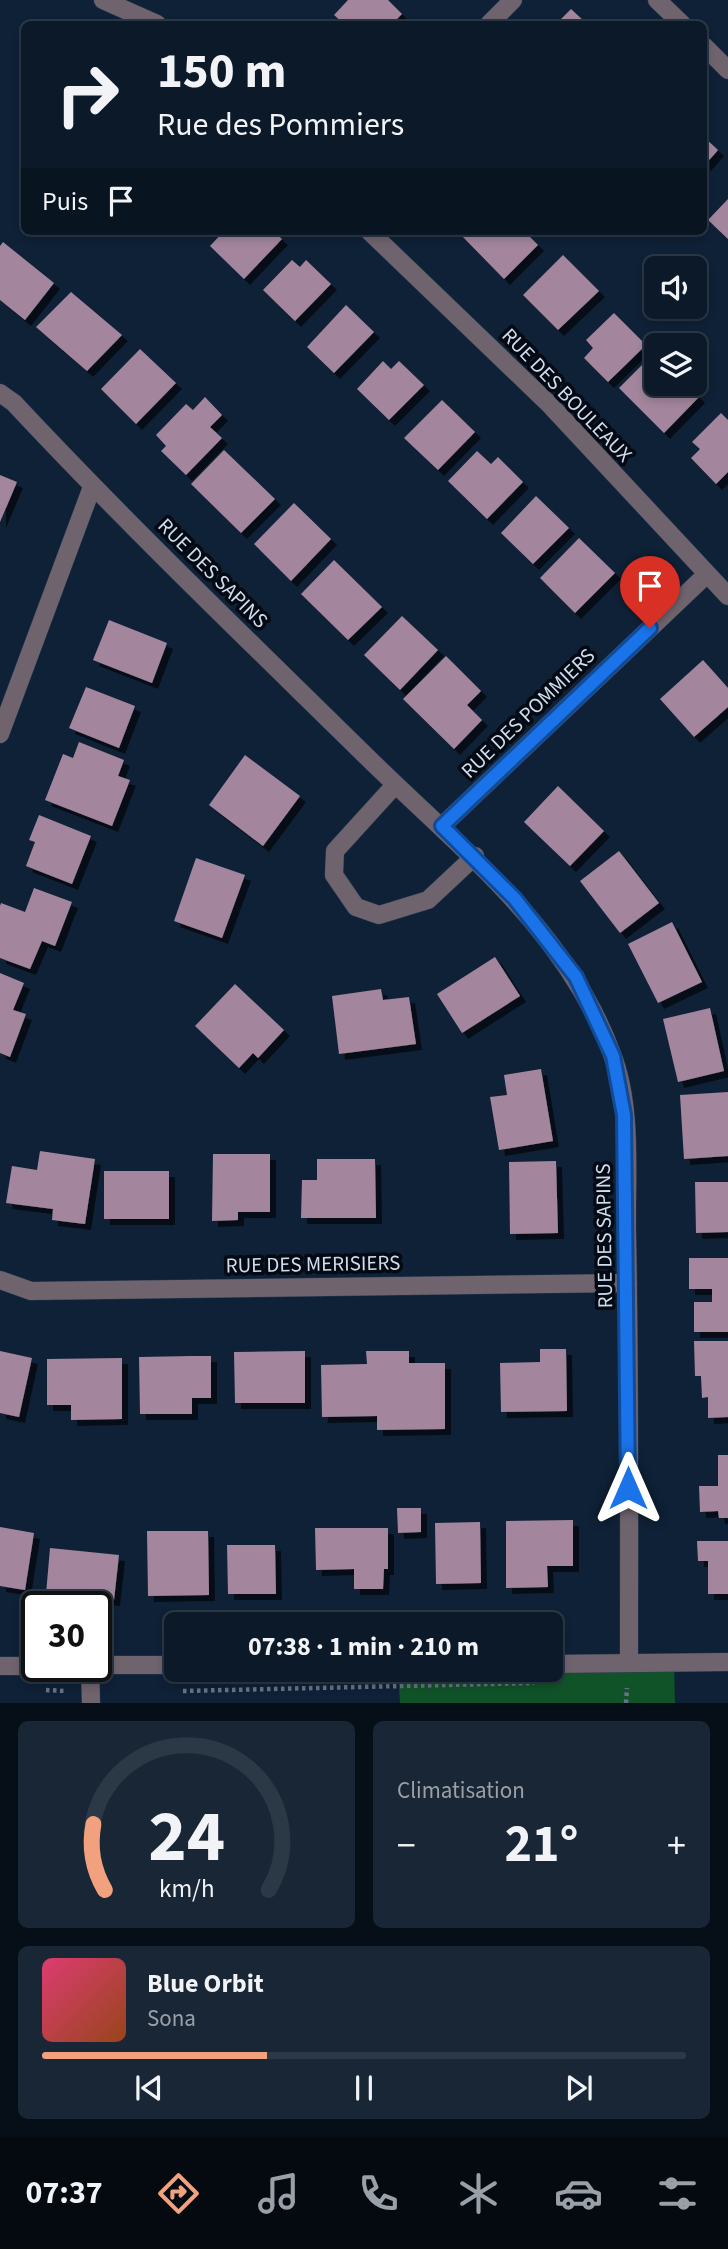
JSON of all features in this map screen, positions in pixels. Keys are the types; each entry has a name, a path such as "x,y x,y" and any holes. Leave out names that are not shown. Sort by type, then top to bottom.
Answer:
{"street":[{"path":"103,0 151,21"},
{"path":"492,21 513,0"},
{"path":"657,0 679,21"},
{"path":"707,49 728,70"},
{"name":"RUE DES BOULEAUX","path":"373,235 550,405 728,596"},
{"name":"RUE DES SAPINS","path":"0,393 14,403 92,487 395,785 474,856 515,899 576,977 613,1056 624,1115 628,1283 629,1662"},
{"path":"0,734 92,487"},
{"name":"RUE DES POMMIERS","path":"442,826 706,575"},
{"path":"395,785 335,851 334,875 356,908 379,915 428,900 474,856"},
{"name":"RUE DES MERISIERS","path":"0,1280 31,1291 628,1283"},
{"path":"563,1664 728,1662"},
{"path":"112,1665 164,1665"},
{"path":"0,1666 21,1666"},
{"path":"90,1682 91,1703"}],"path":[{"path":"174,1692 536,1683"}],"green space":[{"path":"674,1662 675,1703 400,1703 399,1682 563,1682 563,1669"}],"building":[{"path":"348,0 388,0 402,14 395,21 341,21 334,15"},
{"path":"571,9 584,21 559,21"},
{"path":"707,140 718,150 707,163"},
{"path":"728,199 728,239 708,220"},
{"path":"220,235 278,235 282,239 244,279 210,246"},
{"path":"461,235 528,235 538,245 504,279"},
{"path":"3,242 54,283 25,320 0,300 0,246"},
{"path":"563,255 599,291 558,330 523,295"},
{"path":"292,260 300,267 306,260 331,284 295,321 263,290"},
{"path":"71,292 122,335 87,371 36,327"},
{"path":"346,305 374,332 334,373 307,347"},
{"path":"614,313 644,343 644,347 608,382 584,358 593,348 586,340"},
{"path":"140,349 176,383 136,424 101,389"},
{"path":"383,361 391,369 399,361 424,385 389,420 357,389"},
{"path":"644,363 644,396 699,397 664,433 619,388"},
{"path":"205,397 222,415 210,427 222,438 186,475 161,451 166,446 156,435 186,404 193,410"},
{"path":"442,400 475,432 438,470 404,438"},
{"path":"721,413 728,420 728,472 716,484 691,458 700,449 692,442"},
{"path":"224,450 275,499 241,533 191,484"},
{"path":"477,451 491,464 498,457 523,482 487,519 448,481"},
{"path":"0,475 17,482 0,522"},
{"path":"536,496 569,528 533,564 501,533"},
{"path":"294,503 331,539 291,581 254,544"},
{"path":"579,538 615,573 575,613 540,578"},
{"path":"334,560 382,607 348,640 301,594"},
{"path":"402,616 438,650 400,690 364,655"},
{"path":"109,620 167,643 152,683 93,660"},
{"path":"446,656 481,691 467,705 482,720 454,749 403,699"},
{"path":"703,660 728,688 728,707 694,737 660,699"},
{"path":"86,687 135,706 119,748 69,728"},
{"path":"79,742 124,760 118,776 130,780 112,826 45,800 63,754 73,758"},
{"path":"245,755 300,796 263,846 209,805"},
{"path":"558,786 604,831 570,866 524,822"},
{"path":"39,815 91,836 72,884 26,866 35,842 29,840"},
{"path":"619,851 659,903 620,933 580,881"},
{"path":"196,858 245,875 222,938 174,921"},
{"path":"34,888 72,902 55,946 42,941 30,969 0,958 0,906 1,903 25,912"},
{"path":"672,922 702,982 658,1003 628,944"},
{"path":"495,957 520,996 462,1033 437,994"},
{"path":"0,973 24,983 13,1010 26,1014 10,1057 0,1053"},
{"path":"235,984 284,1030 258,1058 253,1053 239,1068 195,1026"},
{"path":"381,989 383,1000 409,997 416,1044 339,1054 332,996"},
{"path":"710,1008 724,1071 678,1082 663,1019"},
{"path":"541,1069 553,1141 499,1150 490,1097 507,1095 504,1075"},
{"path":"728,1092 728,1156 684,1159 680,1095"},
{"path":"40,1151 95,1159 85,1224 52,1220 53,1209 6,1203 12,1166 37,1170"},
{"path":"213,1154 270,1154 270,1212 238,1212 238,1220 212,1221"},
{"path":"317,1159 375,1159 376,1218 301,1218 302,1180 317,1180"},
{"path":"556,1161 558,1233 510,1234 509,1162"},
{"path":"104,1171 169,1171 169,1219 104,1219"},
{"path":"695,1182 728,1182 728,1232 696,1233"},
{"path":"689,1258 728,1258 728,1332 694,1332 694,1302 712,1302 712,1289 689,1289"},
{"path":"694,1341 728,1341 728,1417 708,1418 708,1397 702,1398 701,1376 695,1376"},
{"path":"540,1349 566,1349 567,1411 501,1412 500,1363 540,1362"},
{"path":"0,1351 32,1358 19,1417 0,1413"},
{"path":"305,1351 305,1403 235,1403 234,1352"},
{"path":"366,1351 409,1351 409,1363 445,1363 445,1429 377,1430 377,1416 322,1417 321,1365 367,1364"},
{"path":"211,1356 211,1398 192,1398 192,1414 140,1414 139,1357"},
{"path":"122,1358 122,1419 71,1420 71,1405 47,1405 47,1359"},
{"path":"718,1455 728,1455 728,1518 719,1518 718,1511 700,1512 699,1486 718,1486"},
{"path":"397,1508 421,1508 421,1532 398,1533"},
{"path":"573,1520 573,1566 547,1566 548,1587 506,1588 506,1521"},
{"path":"480,1522 481,1583 436,1584 435,1523"},
{"path":"0,1527 34,1533 25,1590 0,1586"},
{"path":"315,1528 388,1528 388,1569 384,1569 383,1589 354,1589 354,1569 316,1570"},
{"path":"147,1531 208,1531 209,1595 148,1596"},
{"path":"697,1541 728,1541 728,1594 708,1594 708,1561 698,1561"},
{"path":"227,1545 275,1545 276,1594 228,1594"},
{"path":"50,1548 119,1555 114,1600 112,1591 46,1591"}],"route":[{"path":"628,1488 628,1283 624,1115 613,1056 576,977 515,899 442,826 650,628"}]}
